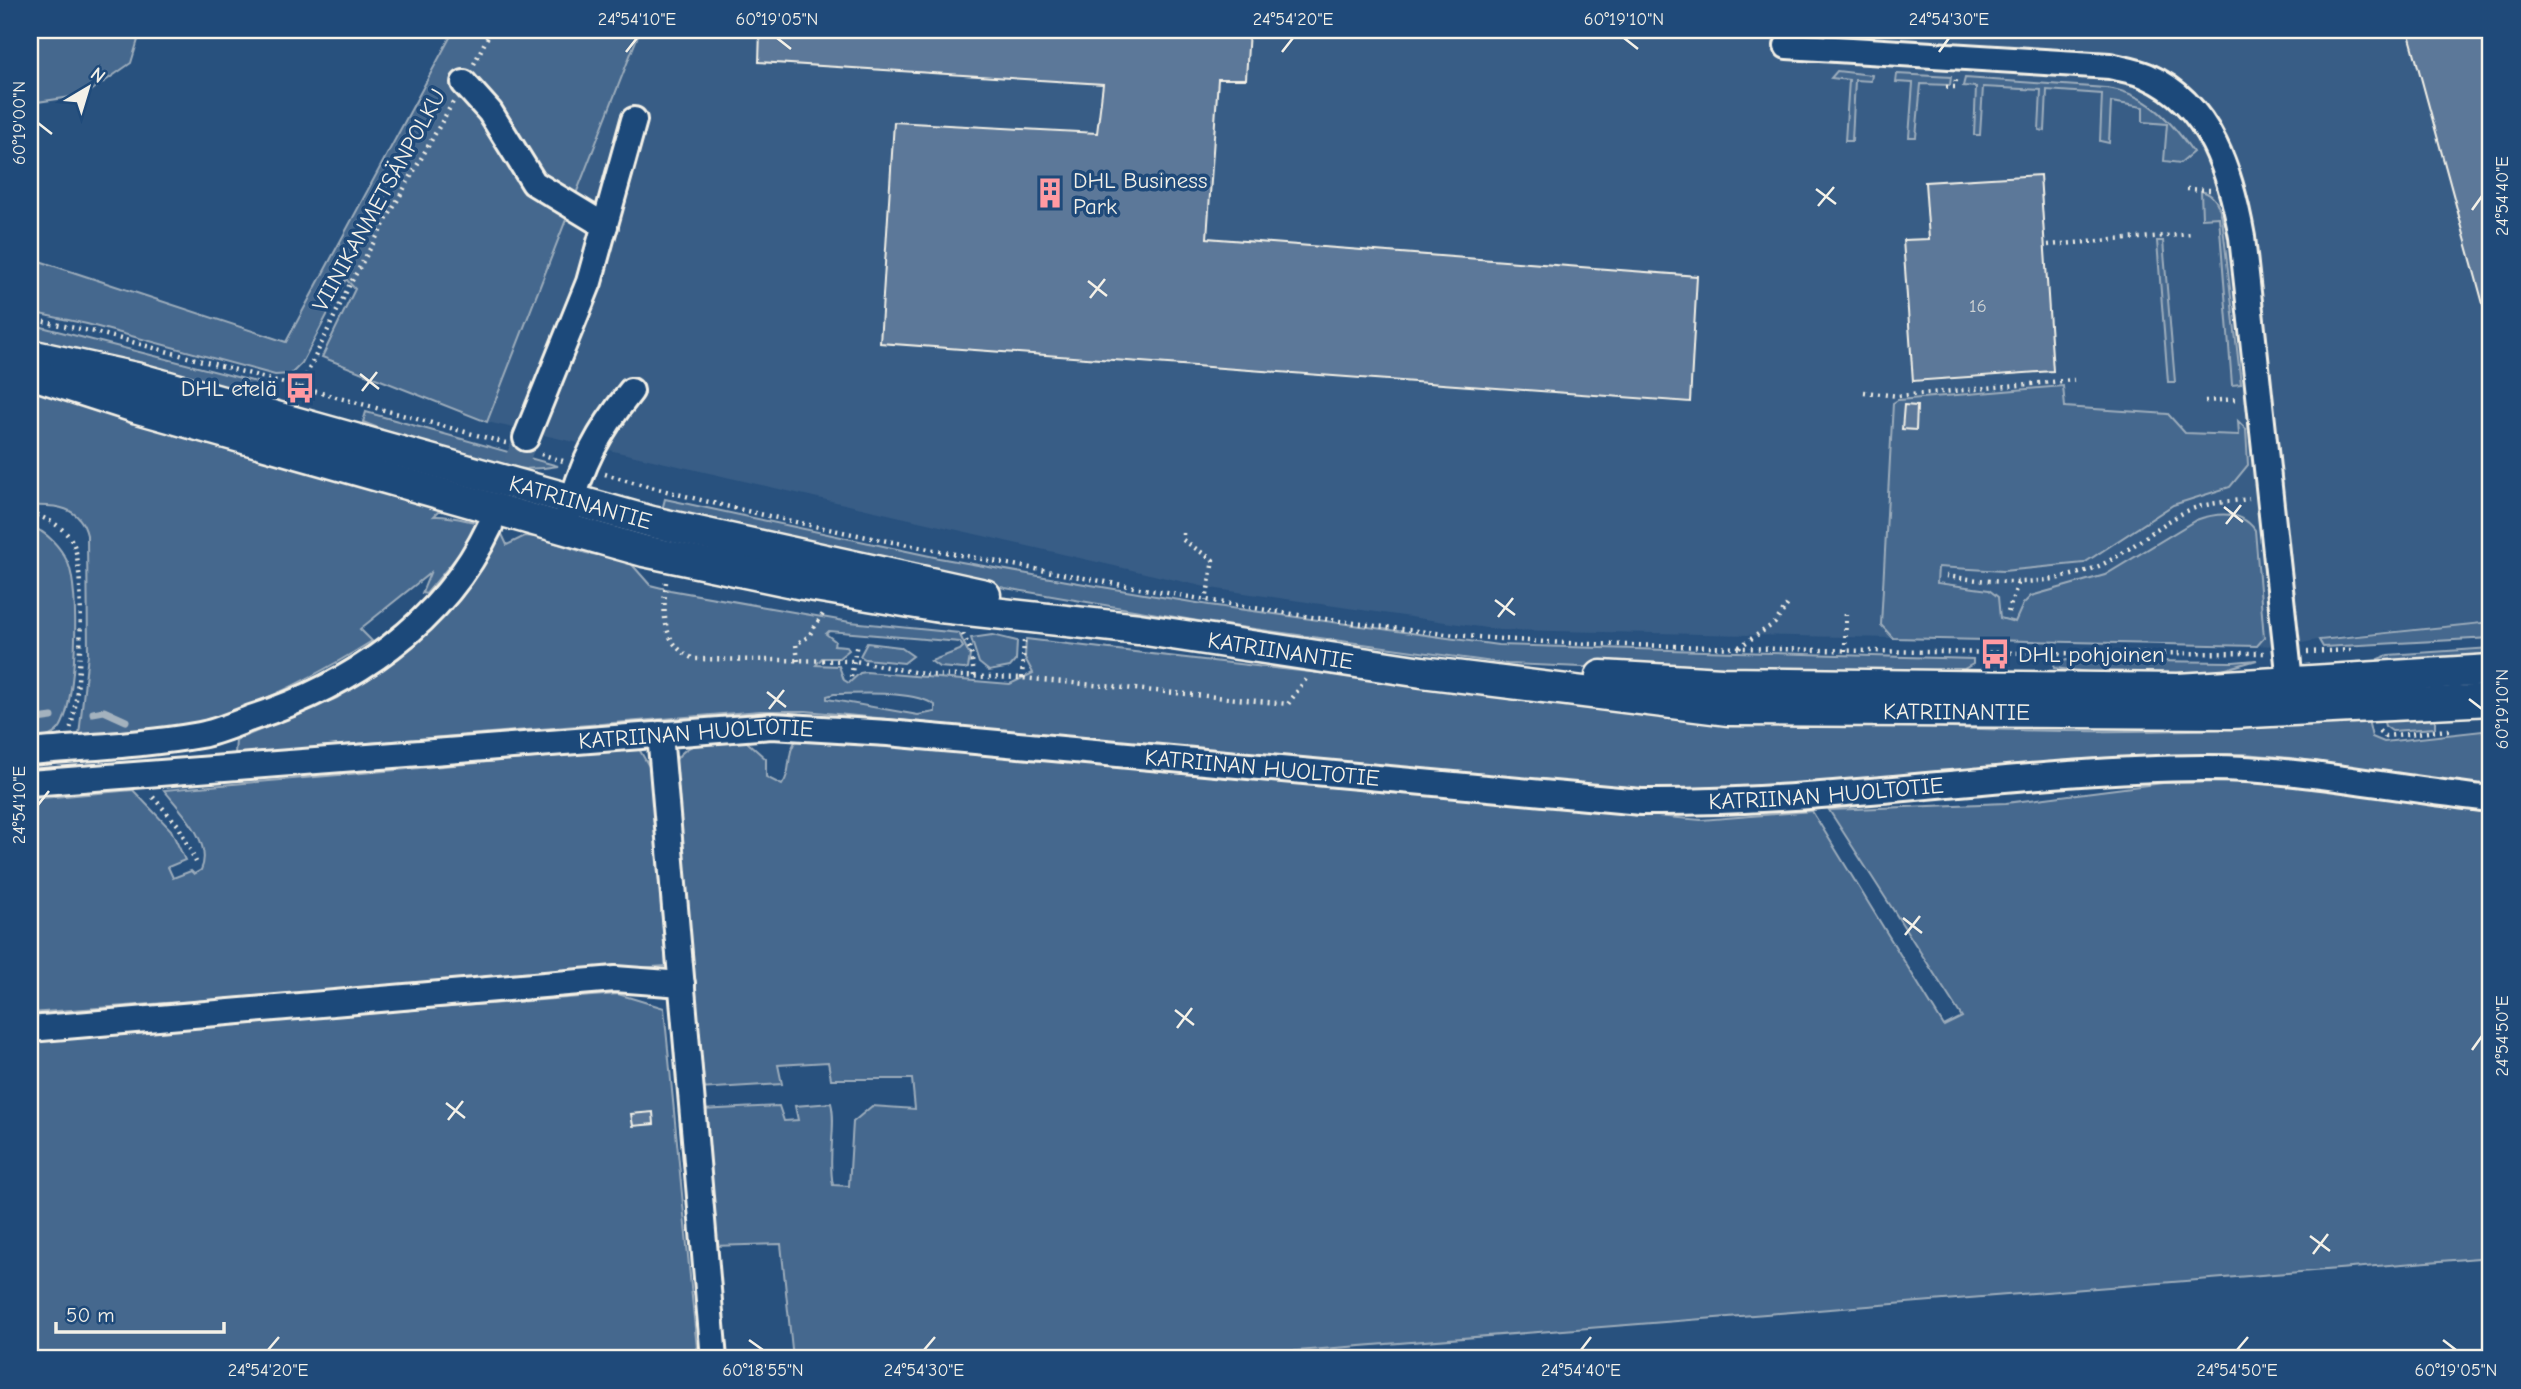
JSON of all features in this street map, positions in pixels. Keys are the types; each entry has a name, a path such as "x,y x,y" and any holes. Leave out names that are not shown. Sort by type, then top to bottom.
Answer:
{"main road":[{"name":"KATRIINANTIE","path":"30,355 140,379 652,522 1139,629"},
{"name":"KATRIINANTIE","path":"30,373 564,531 644,551 830,589 940,607 1139,629 1422,672 1728,710 2029,714 2292,711 2491,700"},
{"name":"KATRIINANTIE","path":"1422,672 1625,677 1722,683 2178,689 2289,666 2491,670"}],"lane":[{"path":"1787,46 2110,66 2146,75 2166,87 2202,121 2226,166 2236,203 2292,711"},
{"path":"464,83 490,112 534,183 605,226"},
{"path":"522,444 589,282 634,120"},
{"path":"564,531 582,467 603,427 631,391"},
{"path":"30,752 202,735 284,707 362,670 417,625 468,568 490,527"},
{"name":"KATRIINAN HUOLTOTIE","path":"40,783 772,726 830,728 1641,802 1762,801 1985,781 2202,768 2275,770 2491,799"},
{"path":"660,734 714,1359"},
{"path":"40,783 62,749"},
{"path":"30,1029 614,979 682,984"}],"path":[{"name":"VIINIKANMETSÄNPOLKU","path":"300,388 349,286 491,30"},
{"path":"2048,245 2192,234"},
{"path":"30,318 94,332 522,444 582,467 661,490 873,539 1206,601 1410,630 1518,640 2289,666 2357,650"},
{"path":"1864,392 1898,396 2074,380"},
{"path":"1946,576 2018,583 2050,580 2090,569 2123,553 2183,512 2213,504 2270,496"},
{"path":"30,513 49,519 63,531 73,542 78,565 80,681 71,724 62,749"},
{"path":"1183,533 1183,540 1213,560 1206,601"},
{"path":"666,581 664,624 680,653 695,660 855,661 929,675 1022,678 1288,704 1311,672"},
{"path":"2008,612 2018,583"},
{"path":"1739,648 1775,623 1788,604"},
{"path":"1845,651 1846,611"},
{"path":"798,661 796,644 808,637 823,614"},
{"path":"960,628 971,651 974,676"},
{"path":"1022,678 1025,634"},
{"path":"851,677 858,643"},
{"path":"134,775 178,825 196,862"}],"shaded area":[{"path":"30,30 141,30 131,63 85,95 30,103"},
{"path":"454,30 640,30 487,422 322,357 355,289 346,279 302,363 291,374 275,375 87,324 30,312 30,258 286,342"},
{"path":"640,30 2491,30 2491,622 2337,636 2287,646 1500,630 1210,588 487,422"},
{"path":"1837,71 1872,75 1871,81 1855,80 1852,141 1845,141 1849,80 1831,78"},
{"path":"1897,74 1951,77 1950,85 1921,84 1916,137 1909,137 1913,83 1896,82"},
{"path":"1965,78 2121,91 2156,110 2193,152 2180,163 2164,161 2167,124 2143,122 2143,107 2111,102 2109,143 2100,141 2102,94 2047,90 2045,131 2039,130 2041,90 1983,87 1980,135 1974,135 1976,87 1963,86"},
{"path":"2201,191 2216,201 2222,218 2241,384 2232,385 2219,217 2202,218"},
{"path":"2157,241 2163,241 2175,382 2168,382"},
{"path":"30,324 272,386 222,390 30,341"},
{"path":"30,386 440,510 434,516 479,523 466,546 426,594 422,593 430,573 360,629 372,641 314,675 253,704 211,719 164,729 83,738 79,735 88,654 87,535 79,518 66,509 30,506"},
{"path":"2063,386 2065,407 2168,414 2185,433 2239,435 2238,421 2246,429 2248,465 2230,487 2173,505 2084,563 2003,571 1938,567 1937,583 1989,590 1998,597 2000,618 2015,622 2023,604 2031,596 2105,575 2196,520 2220,515 2235,516 2243,519 2255,530 2264,638 2257,646 1893,638 1881,625 1893,403 1898,400"},
{"path":"366,412 558,466 508,468 458,458 363,422"},
{"path":"665,499 939,558 1067,581 1209,605 1498,645 1973,659 1973,664 1964,669 1877,672 1654,670 1507,664 1204,622 1005,588 662,510"},
{"path":"30,527 52,540 68,563 74,597 75,647 70,697 59,729 53,734 30,740"},
{"path":"500,530 507,545 525,536 537,537 586,553 628,560 650,585 670,590 850,622 959,633 970,656 968,668 939,667 931,661 960,650 963,647 960,642 829,631 826,634 835,641 834,645 846,646 849,650 839,658 822,658 816,665 839,666 844,680 849,683 860,673 866,672 1010,684 1033,673 1025,658 1026,639 1564,699 1865,724 1966,729 2167,731 2368,720 2372,737 2384,742 2491,730 2491,787 2291,758 2244,754 2148,757 1719,790 1645,789 1428,772 806,711 760,711 235,754 236,740 337,698 415,643 461,598 479,573","holes":["827,696 913,697 935,705 935,712 918,715 827,699"]},
{"path":"2491,622 2491,638 2323,647 2319,640"},
{"path":"992,635 1017,641 1016,660 1010,667 989,671 979,663 971,638"},
{"path":"867,643 900,647 913,656 904,663 865,659 860,656"},
{"path":"2491,648 2491,660 2381,668 2378,659 2388,655"},
{"path":"2055,660 2257,660 2195,678 2132,677 2054,668"},
{"path":"2383,719 2435,719 2435,728 2392,731 2385,726"},
{"path":"798,738 1701,820 1812,811 1944,1026 1962,1017 1829,810 2006,803 2163,783 2241,782 2283,783 2491,813 2491,1257 1196,1359 793,1359 781,1244 712,1246 701,1110 779,1106 784,1121 798,1120 795,1106 831,1103 833,1185 849,1186 853,1122 872,1106 915,1109 912,1079 831,1079 828,1062 778,1065 782,1084 699,1089 675,761 689,747 698,744 717,741 747,742 766,759 766,777 782,785 794,743"},
{"path":"639,749 650,768 666,966 30,1013 30,799 133,790 171,830 185,860 168,867 173,878 201,870 203,849 193,827 164,790"},
{"path":"618,994 664,1008 698,1359 30,1359 30,1040"}],"building":[{"name":"DHL Business Park","path":"760,30 1249,30 1246,79 1218,79 1207,238 1697,276 1690,402 880,343 894,122 1097,133 1103,84 759,62"},
{"path":"2408,30 2491,30 2491,333"},
{"path":"2040,175 2053,371 1913,381 1903,240 1929,239 1925,182"},
{"path":"1904,405 1917,406 1916,430 1902,429"},
{"path":"653,1112 654,1124 633,1126 631,1114"}],"waterway":[{"path":"93,713 104,711 126,721"},
{"path":"30,720 52,717"}],"tunnel":[{"path":"502,497 526,438"}],"place":[{"name":"DHL Business Park","path":"1050,193"},
{"name":"DHL etelä","path":"300,388"},
{"name":"DHL pohjoinen","path":"1995,654"}]}
